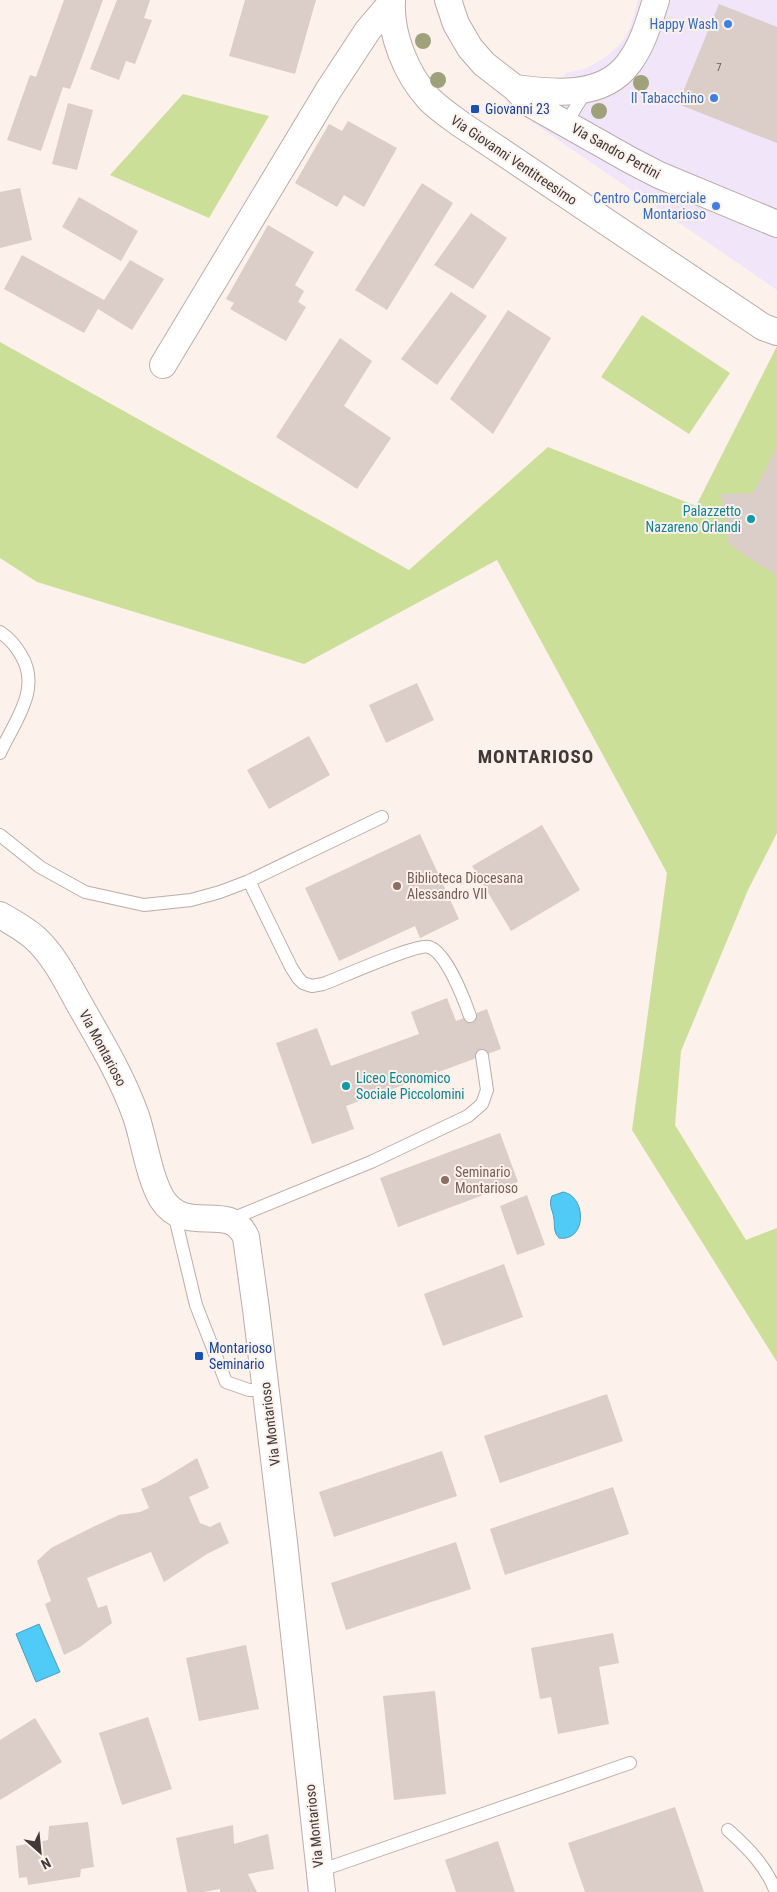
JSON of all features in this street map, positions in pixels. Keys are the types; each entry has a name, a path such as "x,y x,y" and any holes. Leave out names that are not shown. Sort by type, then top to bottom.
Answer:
{"street":[{"name":"Via Sandro Pertini","path":"448,0 456,24 470,48 484,64 515,88 529,103 659,175 777,224"},
{"path":"515,88 558,92 587,89 615,76 628,64 642,40 656,0"},
{"name":"Via Giovanni Ventitreesimo","path":"392,1 395,31 402,53 417,82 436,106 462,126 772,335"},
{"name":"Via Giovanni Ventitreesimo","path":"163,366 333,84 368,30 392,1"},
{"name":"Via Montarioso","path":"0,915 34,938 65,978 125,1089 140,1129 158,1188 163,1199 174,1210"},
{"path":"174,1210 192,1219 229,1220"},
{"name":"Via Montarioso","path":"229,1220 243,1230 248,1245 266,1390 320,1882"}],"lane":[{"name":"Via Sandro Pertini","path":"566,123 587,89"},
{"path":"0,632 17,648 25,661 30,676 30,688 24,704 0,754"},
{"path":"0,835 40,867 85,892 144,905 191,900 220,892 249,881 382,817"},
{"path":"249,881 291,968 303,983 312,986 323,984 413,949 430,947 438,953 448,967 462,992 470,1016"},
{"path":"229,1220 371,1162 468,1116 482,1104 487,1090 482,1056"},
{"path":"174,1210 196,1305 226,1382 249,1390 266,1390"},
{"path":"320,1882 630,1763"},
{"path":"728,1830 745,1844 758,1860 776,1892"}],"shaded area":[{"name":"Centro Commerciale Montarioso","path":"638,0 777,0 777,290 532,122 566,73 587,68 607,56 622,42 630,28"}],"green space":[{"path":"183,94 269,116 209,218 110,175"},
{"path":"642,315 730,373 689,434 601,377"},
{"path":"0,342 409,570 548,447 696,506 777,346 777,833 748,890 681,1051 675,1125 746,1240 777,1228 777,1362 632,1130 667,873 497,560 304,664 37,582 0,558"}],"water":[{"path":"563,1192 571,1195 576,1201 580,1209 580,1218 579,1226 575,1233 568,1237 559,1238 555,1231 550,1202 552,1196"},
{"path":"39,1624 60,1672 36,1682 16,1634"}],"building":[{"path":"64,0 103,0 70,89 63,87 41,151 7,140 30,75 36,77"},
{"path":"117,0 150,0 144,18 152,20 135,64 126,61 119,80 90,69"},
{"path":"245,0 316,0 295,74 229,56"},
{"path":"719,4 777,27 777,143 678,104"},
{"path":"68,103 93,110 77,170 52,164"},
{"path":"348,121 397,148 364,207 344,195 337,207 295,183 329,124 342,131"},
{"path":"422,183 453,203 387,310 355,290"},
{"path":"20,188 32,240 0,248 0,192"},
{"path":"79,197 138,231 121,261 62,227"},
{"path":"471,213 507,238 473,289 434,265"},
{"path":"268,225 314,252 295,285 304,291 298,302 306,307 286,341 230,309 234,303 226,299"},
{"path":"22,255 104,300 130,260 164,279 132,330 98,309 84,333 4,289"},
{"path":"451,292 487,316 437,385 401,359"},
{"path":"508,310 551,338 493,434 450,399"},
{"path":"340,338 372,361 344,406 391,438 357,489 276,437"},
{"name":"Palazzetto Nazareno Orlandi","path":"777,447 777,575 729,544 721,494 753,493"},
{"path":"417,683 434,720 386,743 369,705"},
{"path":"309,736 330,775 269,809 247,770"},
{"path":"542,825 580,890 511,931 472,866"},
{"path":"420,834 459,919 420,938 415,926 339,961 305,888"},
{"name":"Liceo Economico Sociale Piccolomini","path":"447,998 456,1021 487,1009 501,1049 346,1106 354,1129 312,1144 276,1043 317,1028 331,1066 419,1034 411,1012"},
{"path":"500,1133 518,1182 398,1227 380,1178"},
{"path":"527,1195 545,1245 517,1255 500,1206"},
{"path":"504,1264 523,1317 443,1346 424,1294"},
{"path":"607,1394 623,1441 500,1483 484,1436"},
{"path":"442,1451 457,1496 334,1537 319,1492"},
{"path":"197,1458 209,1488 189,1497 200,1523 210,1527 220,1522 229,1543 207,1554 164,1582 151,1552 87,1578 98,1608 107,1605 112,1623 80,1647 64,1655 45,1604 51,1601 37,1561 51,1548 97,1525 119,1515 140,1512 149,1508 141,1489 156,1483"},
{"path":"613,1487 629,1534 505,1575 490,1529"},
{"path":"456,1542 471,1589 346,1630 331,1583"},
{"path":"613,1633 619,1663 599,1667 609,1724 558,1734 551,1697 540,1699 531,1648"},
{"path":"246,1645 259,1709 199,1721 186,1658"},
{"path":"435,1691 446,1794 394,1800 383,1696"},
{"path":"148,1717 172,1789 122,1805 99,1733"},
{"path":"35,1718 62,1762 0,1800 0,1740"},
{"path":"675,1807 704,1892 585,1892 568,1843"},
{"path":"88,1822 94,1867 81,1869 80,1877 28,1885 27,1877 19,1878 16,1846 48,1840 49,1826"},
{"path":"233,1825 234,1844 268,1834 274,1869 248,1874 257,1892 220,1892 220,1889 187,1892 176,1838"},
{"path":"498,1841 515,1892 456,1892 445,1860"}],"place":[{"name":"Happy Wash","path":"728,24"},
{"name":"Il Tabacchino","path":"714,98"},
{"name":"Giovanni 23","path":"475,109"},
{"name":"Centro Commerciale Montarioso","path":"716,206"},
{"name":"Palazzetto Nazareno Orlandi","path":"751,519"},
{"name":"Biblioteca Diocesana Alessandro VII","path":"397,886"},
{"name":"Liceo Economico Sociale Piccolomini","path":"346,1086"},
{"name":"Seminario Montarioso","path":"445,1180"},
{"name":"Montarioso Seminario","path":"199,1356"}],"district":[{"name":"MONTARIOSO","path":"536,756"}]}
